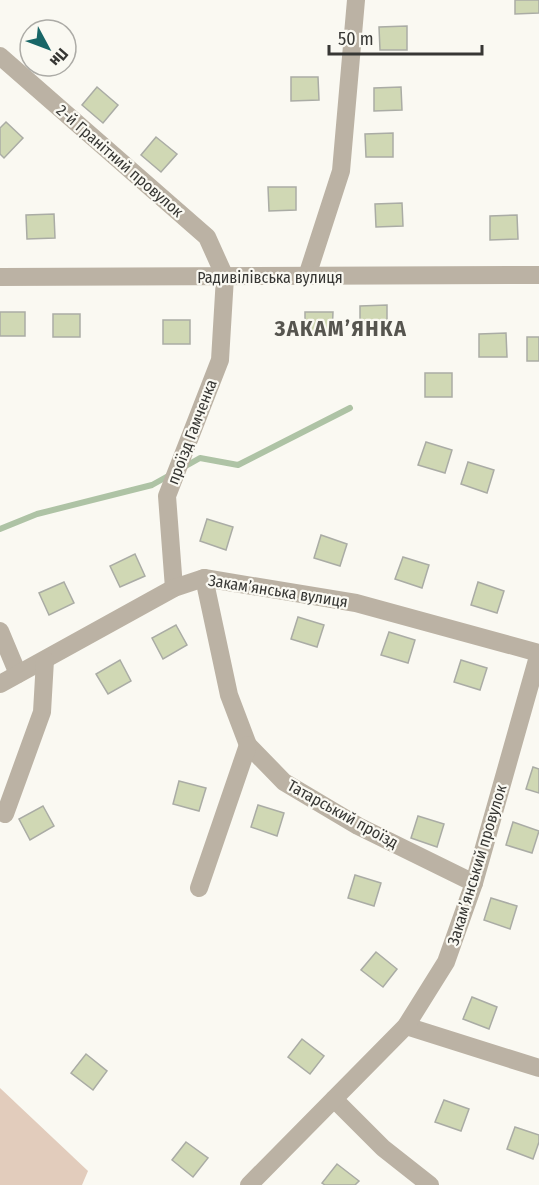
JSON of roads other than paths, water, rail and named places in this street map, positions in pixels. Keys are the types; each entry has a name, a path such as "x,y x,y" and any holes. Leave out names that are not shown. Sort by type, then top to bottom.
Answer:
{"street":[{"path":"307,276 341,171 357,0"},
{"name":"2-й Гранітний провулок","path":"0,56 207,237 225,277"},
{"name":"Радивілівська вулиця","path":"0,277 539,275"},
{"name":"проїзд Гамченка","path":"174,588 167,496 220,360 225,277"},
{"name":"Закамʼянська вулиця","path":"0,684 174,588 204,578 356,603 539,653"},
{"name":"Татарський проїзд","path":"204,578 229,695 248,745 284,782 358,826 474,883"},
{"path":"0,631 18,674"},
{"name":"Закамʼянський провулок","path":"249,1185 406,1026 446,962 474,883 539,653"},
{"path":"5,814 42,712 45,660"},
{"path":"199,888 248,745"},
{"path":"406,1026 539,1068"},
{"path":"334,1099 384,1148 430,1185"}],"waterway":[{"path":"184,467 200,458 238,465 350,408"},
{"path":"0,529 37,514 152,485 170,475"}],"district":[{"name":"ЗАКАМ’ЯНКА","path":"341,328"}]}
